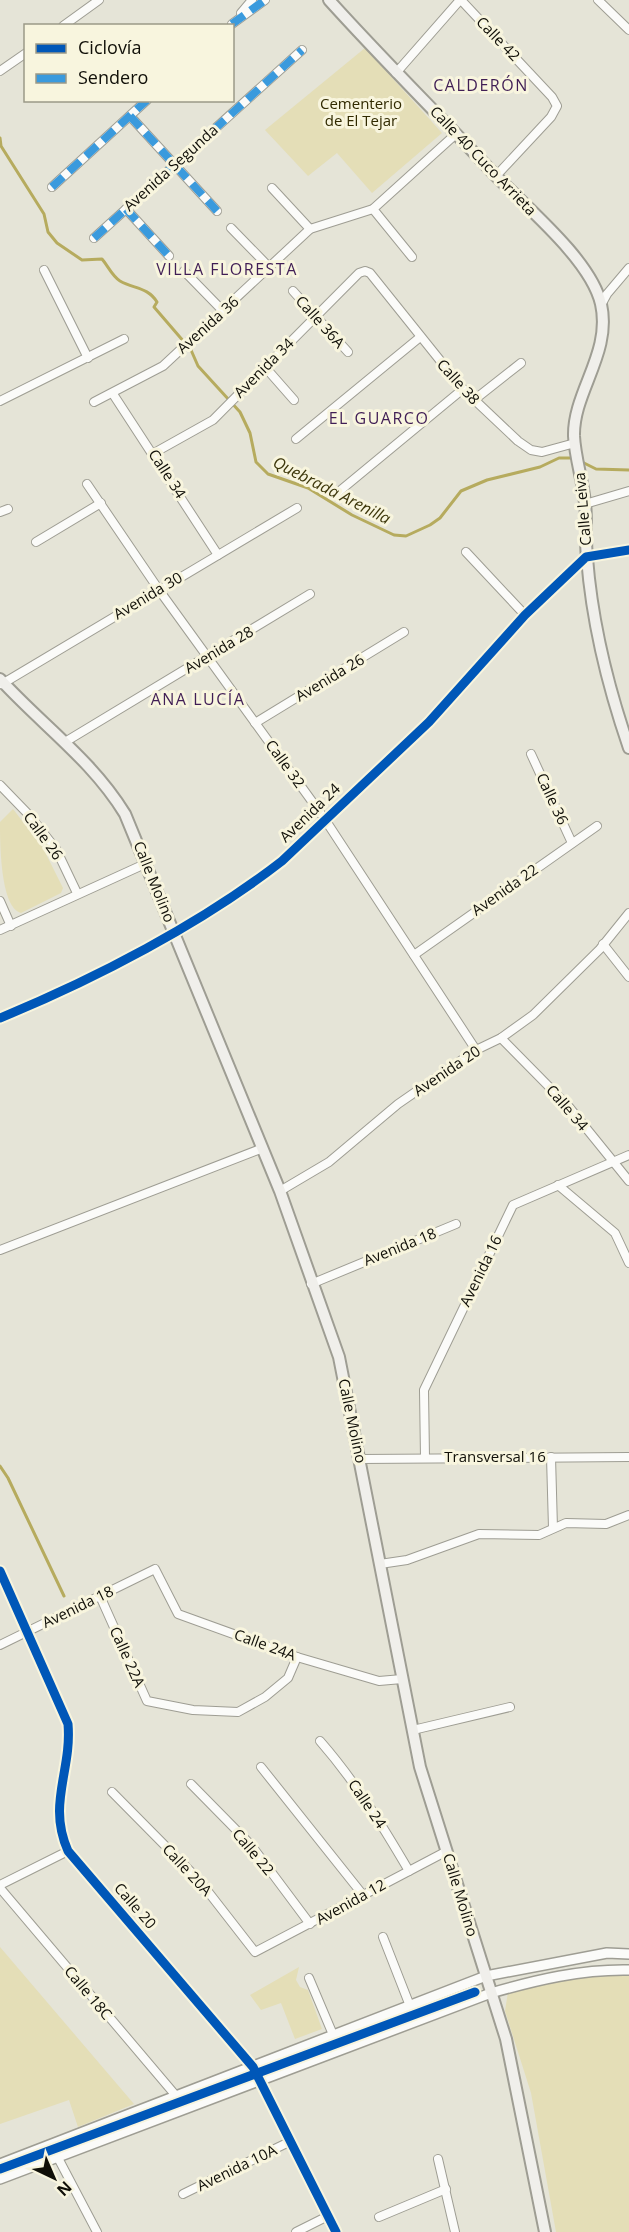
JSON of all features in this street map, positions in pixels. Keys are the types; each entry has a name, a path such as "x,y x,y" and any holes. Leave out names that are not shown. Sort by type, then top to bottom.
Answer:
{"main road":[{"name":"Calle 40 Cuco Arrieta","path":"329,0 577,261 590,278 601,305"},
{"name":"Calle Leiva","path":"601,305 599,351 579,410 575,443 585,504 586,557 595,620 618,715 629,748"},
{"name":"Calle Molino","path":"1,682 65,742 110,789 126,814 280,1191 339,1358 420,1767 506,2039 545,2232"}],"street":[{"path":"66,24 99,0"},
{"path":"232,24 252,0"},
{"path":"232,24 265,0"},
{"path":"396,73 461,0"},
{"name":"Calle 42","path":"461,0 552,96 557,106 551,117 496,176"},
{"path":"598,0 629,30"},
{"name":"Avenida Segunda","path":"94,238 302,50"},
{"path":"0,71 24,54"},
{"path":"52,187 145,102"},
{"path":"130,116 217,211"},
{"name":"Avenida 36","path":"94,402 163,366 310,229 373,209 457,133"},
{"path":"272,188 310,229"},
{"path":"126,209 169,256"},
{"path":"373,209 412,257"},
{"path":"231,228 270,268"},
{"path":"601,305 607,294 629,268"},
{"path":"44,270 88,358"},
{"path":"184,271 224,311"},
{"name":"Avenida 34","path":"154,453 213,420 359,273 365,271"},
{"name":"Calle 38","path":"365,271 370,273 419,338 463,389 503,429 531,450 542,452 575,443"},
{"name":"Calle 36A","path":"293,291 348,352"},
{"path":"296,439 419,338"},
{"path":"0,401 124,339"},
{"path":"474,400 521,363"},
{"path":"265,367 294,400"},
{"path":"336,494 463,389"},
{"name":"Calle 34","path":"113,394 154,453 218,555"},
{"name":"Calle 32","path":"87,484 159,590 324,819 476,1050"},
{"path":"585,504 629,490"},
{"path":"36,542 100,503"},
{"name":"Avenida 30","path":"1,682 297,508"},
{"path":"586,557 629,550"},
{"path":"466,552 525,615"},
{"name":"Avenida 24","path":"0,1018 42,1000 175,933 256,881 282,861 429,722 525,615 586,557"},
{"name":"Avenida 28","path":"65,742 310,594"},
{"name":"Avenida 26","path":"255,723 404,632"},
{"name":"Calle 36","path":"531,754 572,843"},
{"name":"Calle 26","path":"0,785 30,816 56,849 77,893"},
{"name":"Avenida 22","path":"414,955 597,826"},
{"path":"0,930 147,863"},
{"path":"0,901 11,926"},
{"name":"Avenida 20","path":"280,1191 328,1162 398,1104 476,1050 501,1038 533,1015 603,944 629,913"},
{"path":"603,944 629,977"},
{"name":"Calle 34","path":"501,1038 569,1107 612,1164 629,1181"},
{"path":"0,1250 263,1148"},
{"name":"Avenida 16","path":"425,1458 424,1390 513,1205 520,1200 612,1164 629,1155"},
{"path":"558,1185 615,1233 629,1263"},
{"name":"Avenida 18","path":"311,1284 456,1224"},
{"name":"Transversal 16","path":"360,1459 629,1456"},
{"path":"551,1457 553,1528"},
{"path":"380,1564 407,1560 479,1534 539,1535 566,1523 606,1524 629,1515"},
{"name":"Avenida 18","path":"0,1645 155,1569"},
{"name":"Calle 24A","path":"155,1569 178,1614 297,1657 379,1681 402,1679"},
{"name":"Calle 20","path":"0,1571 68,1724 69,1744 58,1807 62,1837 68,1851 253,2067 336,2232"},
{"name":"Calle 22A","path":"100,1596 147,1701 194,1710 238,1712 265,1697 288,1678 297,1657"},
{"path":"413,1730 510,1707"},
{"name":"Calle 24","path":"320,1741 371,1807 409,1871"},
{"path":"261,1767 363,1894"},
{"name":"Calle 22","path":"191,1784 251,1845 310,1924"},
{"name":"Calle 20A","path":"112,1792 199,1880 255,1952"},
{"path":"0,1887 68,1851"},
{"name":"Avenida 12","path":"255,1952 447,1851"},
{"name":"Calle 18C","path":"0,1887 177,2097"},
{"path":"383,1937 410,2006"},
{"path":"0,2164 334,2037 486,1976 607,1953 629,1954"},
{"path":"524,1967 528,1983"},
{"path":"0,2179 491,1993 528,1983 606,1970 629,1970"},
{"path":"309,1978 334,2037"},
{"name":"Avenida 10A","path":"183,2194 291,2141"},
{"path":"57,2156 97,2232"},
{"path":"438,2159 455,2232"},
{"path":"379,2217 446,2189"},
{"path":"296,2232 328,2216"}],"green space":[{"name":"Cementerio de El Tejar","path":"365,48 442,133 372,193 337,153 308,176 265,130"},
{"path":"13,809 43,848 63,888 61,893 21,913 14,908 9,899 1,858 0,822"},
{"path":"0,1947 134,2104 78,2127 69,2100 0,2124"},
{"path":"299,1967 296,1980 300,1987 308,1990 322,2029 295,2039 281,2003 261,2010 250,1995"},
{"path":"599,1976 629,1976 629,2232 556,2232 531,2093 505,2011 508,1992 537,1984"}],"waterway":[{"name":"Quebrada Arenilla","path":"0,138 1,146 44,214 48,232 57,243 82,260 102,259 117,279 153,297 157,302 154,307 191,350 198,366 240,412 250,433 256,462 268,474 308,488 352,515 394,535 406,536 440,518 461,491 487,480 540,467 559,458 574,458"},
{"name":"Quebrada Arenilla","path":"580,461 596,469 629,470"},
{"path":"0,1466 8,1478 64,1596"}],"marked path":[{"path":"232,24 265,0"},
{"path":"94,238 302,50"},
{"path":"52,187 145,102"},
{"path":"130,116 217,211"},
{"path":"126,209 169,256"}],"cycle path":[{"path":"0,1018 110,968 182,928 217,907 282,861 429,722 525,615 586,557 629,550"},
{"path":"0,1571 68,1724 67,1757 60,1803 62,1834 68,1851 253,2067 336,2232"},
{"path":"0,2169 475,1992"}],"district":[{"name":"CALDERÓN","path":"481,85"},
{"name":"VILLA FLORESTA","path":"227,269"},
{"name":"EL GUARCO","path":"379,418"},
{"name":"ANA LUCÍA","path":"198,699"}]}
